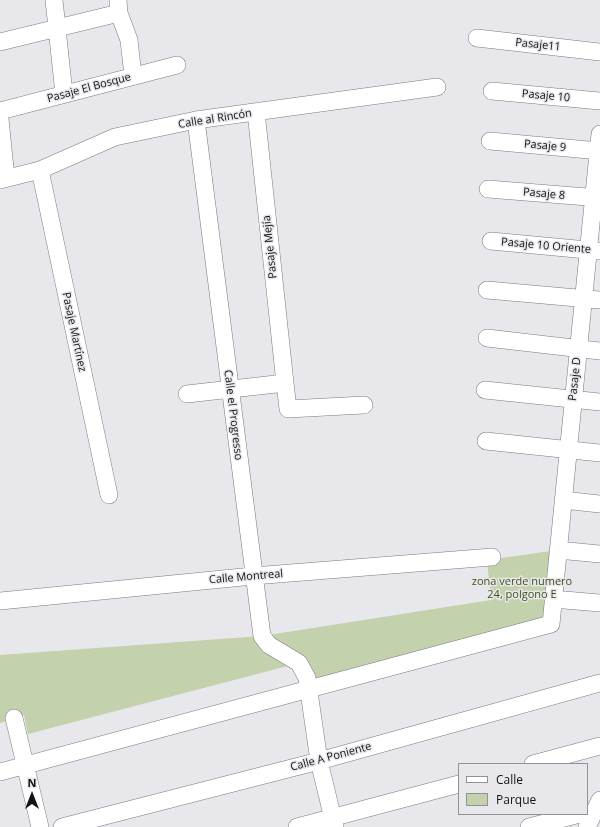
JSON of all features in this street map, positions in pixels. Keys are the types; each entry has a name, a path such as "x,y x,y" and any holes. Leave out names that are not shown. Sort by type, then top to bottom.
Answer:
{"street":[{"path":"54,0 64,94"},
{"path":"0,42 56,28 119,6 129,40 133,76"},
{"name":"Pasaje11","path":"477,38 600,52"},
{"name":"Pasaje El Bosque","path":"0,111 177,65"},
{"name":"Calle al Rincón","path":"3,179 40,170 115,137 196,120 437,88"},
{"name":"Pasaje 10","path":"492,91 600,100"},
{"name":"Pasaje Mejía","path":"256,112 288,409 364,405"},
{"path":"0,119 3,179"},
{"name":"Calle el Progresso","path":"196,120 253,576 262,636 269,645 299,663 306,678 319,761 334,822"},
{"name":"Pasaje D","path":"308,689 551,624 578,348 592,299 600,134"},
{"name":"Pasaje 9","path":"490,141 599,151"},
{"name":"Pasaje Martínez","path":"40,170 109,495"},
{"name":"Pasaje 8","path":"488,189 597,198"},
{"name":"Pasaje 10 Oriente","path":"491,241 594,251"},
{"path":"487,290 592,299"},
{"path":"487,338 600,351"},
{"path":"187,394 285,383"},
{"path":"485,390 600,402"},
{"path":"486,441 600,453"},
{"path":"563,500 600,504"},
{"path":"558,550 600,554"},
{"name":"Calle Montreal","path":"0,601 253,576 492,557"},
{"path":"554,599 600,603"},
{"name":"Calle A Poniente","path":"62,827 319,761 600,683"},
{"path":"0,772 308,689"},
{"path":"14,718 40,827"},
{"path":"537,763 600,746"},
{"path":"297,827 334,822 458,784"},
{"path":"529,827 591,815"}],"green space":[{"name":"zona verde numero 24, polgono E","path":"558,550 551,624 308,689 299,663 28,734 24,715 0,723 0,655 262,636 491,600 487,560"}]}
